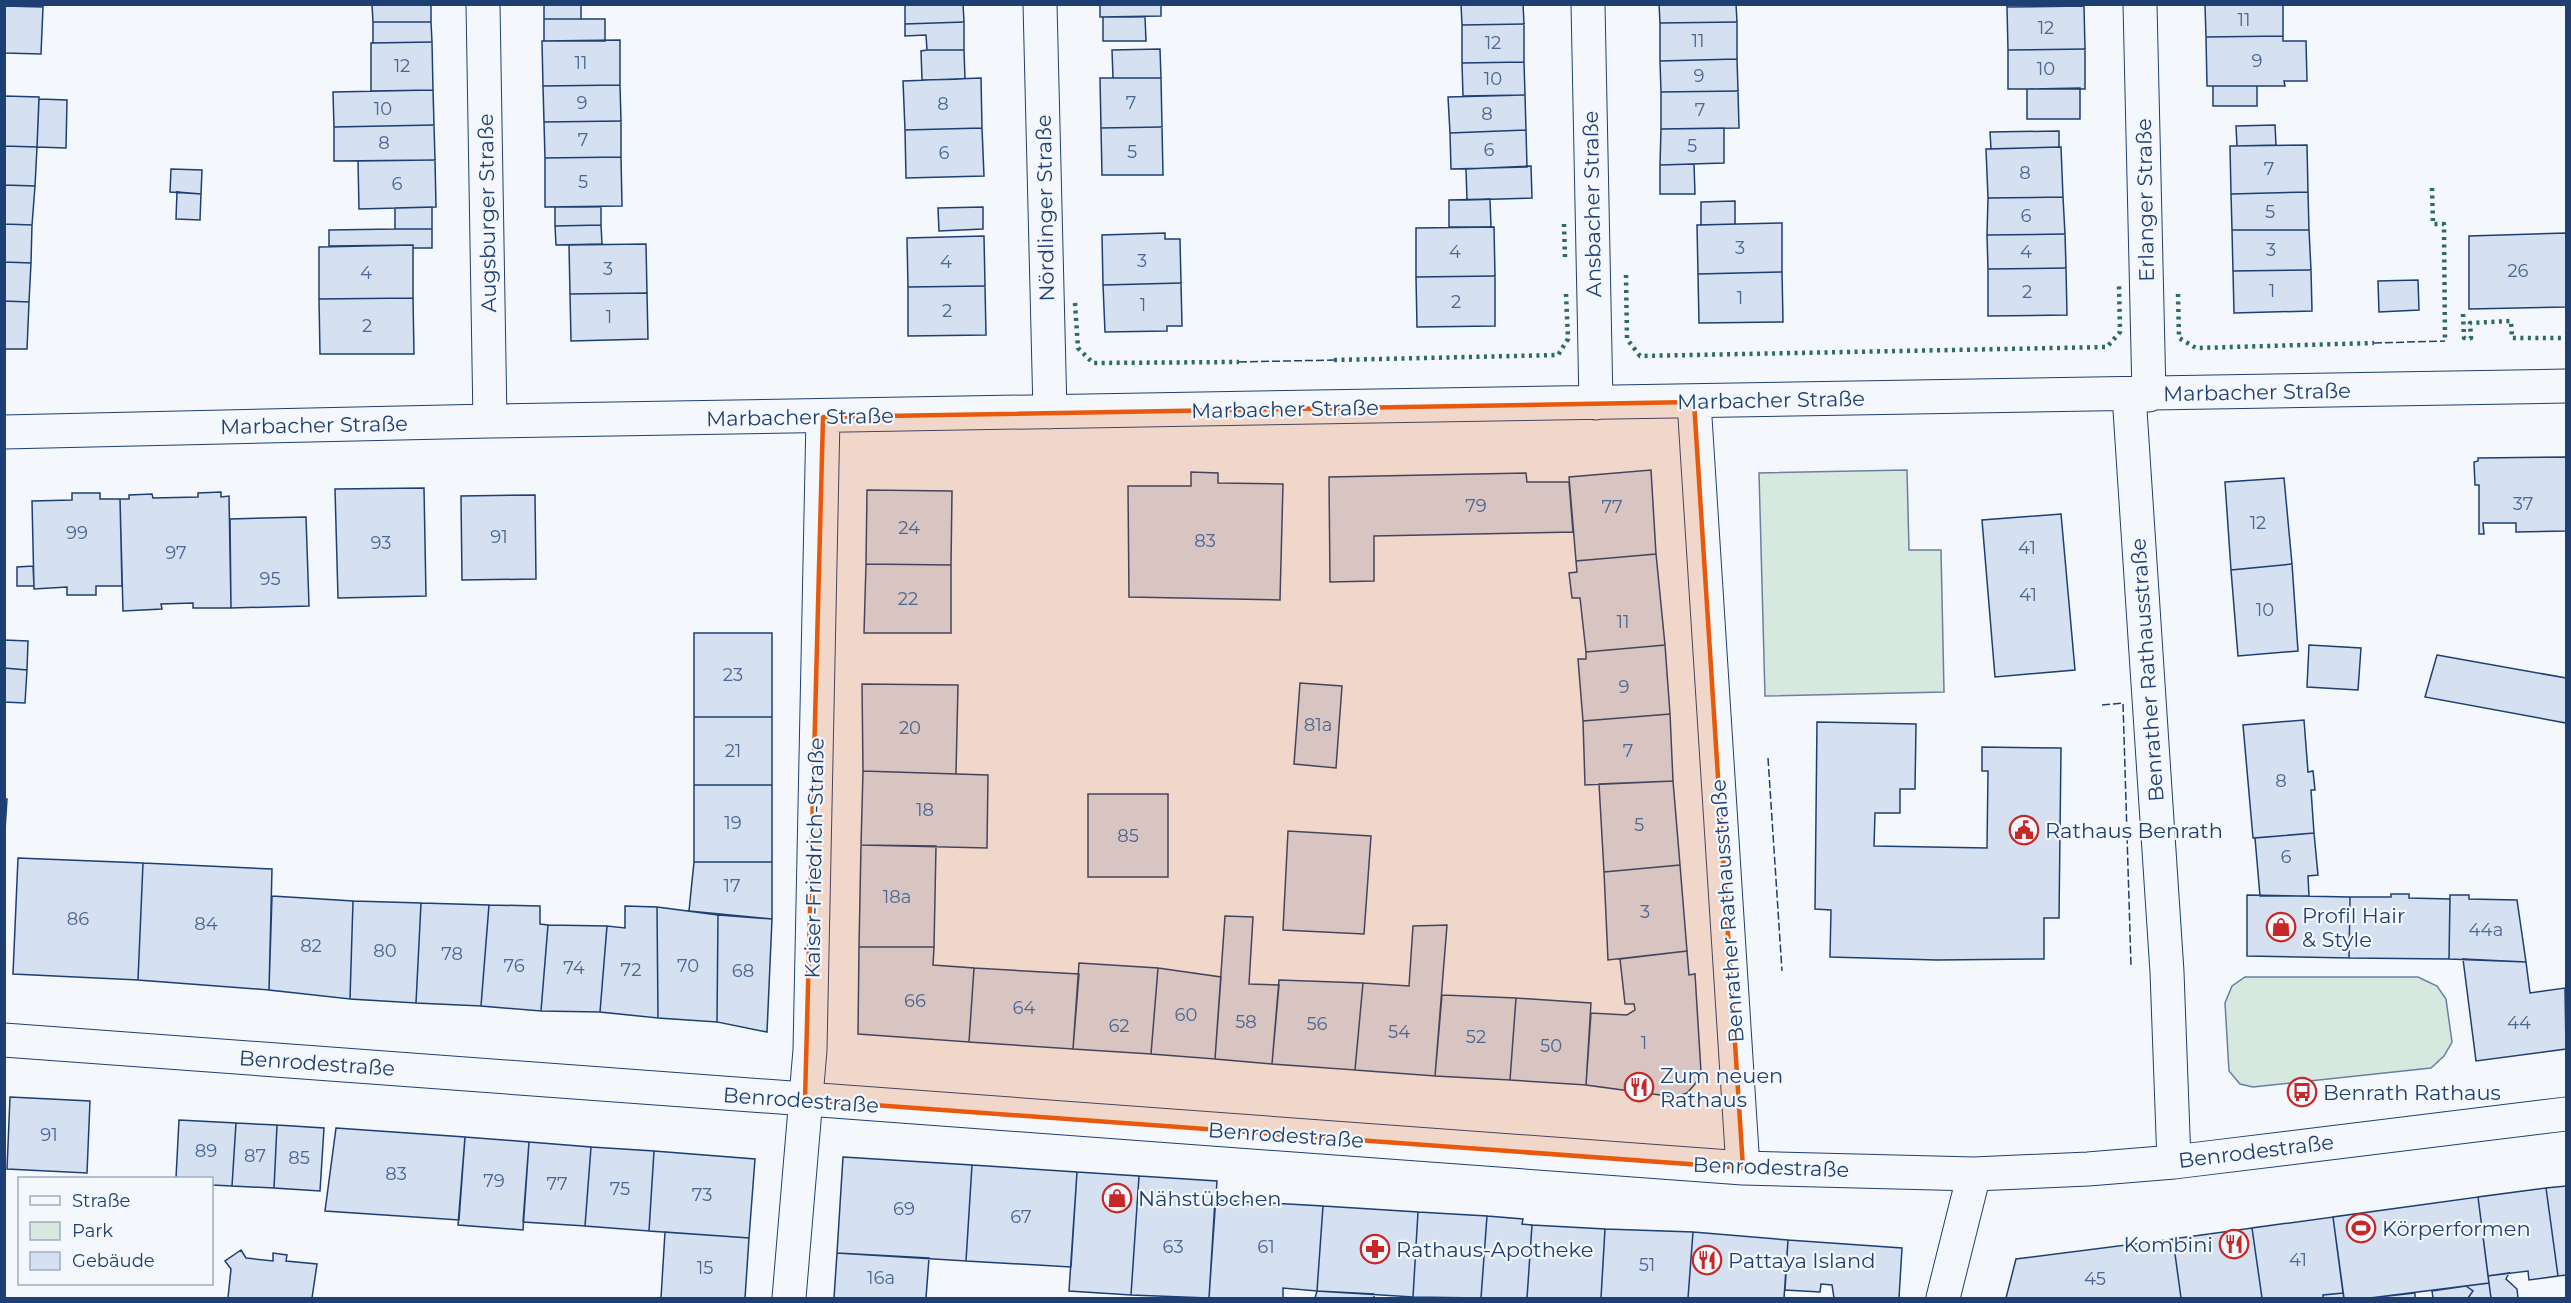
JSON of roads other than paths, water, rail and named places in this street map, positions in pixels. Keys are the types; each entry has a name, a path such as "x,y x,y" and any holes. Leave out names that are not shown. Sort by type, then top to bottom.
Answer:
{"street":[{"name":"Augsburger Straße","path":"483,4 490,421"},
{"name":"Nördlinger Straße","path":"1040,4 1050,412"},
{"name":"Ansbacher Straße","path":"1588,4 1596,403"},
{"name":"Erlanger Straße","path":"2139,394 2140,4"},
{"name":"Marbacher Straße","path":"4,432 490,421 2566,386"},
{"name":"Benrather Rathausstraße","path":"2139,394 2174,1162"},
{"name":"Benrather Rathausstraße","path":"1694,402 1743,1168"},
{"name":"Kaiser-Friedrich-Straße","path":"789,1299 810,1050 823,417"},
{"name":"Benrodestraße","path":"4,1040 1743,1168 1974,1174 2174,1162 2566,1114"},
{"path":"1943,1299 1974,1174"}],"place":[{"name":"Rathaus Benrath","path":"2024,830"},
{"name":"Profil Hair & Style","path":"2281,927"},
{"name":"Zum neuen Rathaus","path":"1639,1087"},
{"name":"Benrath Rathaus","path":"2302,1092"},
{"name":"Nähstübchen","path":"1117,1198"},
{"name":"Körperformen","path":"2361,1228"},
{"name":"Kombini","path":"2234,1244"},
{"name":"Rathaus-Apotheke","path":"1375,1249"},
{"name":"Pattaya Island","path":"1707,1260"}]}
